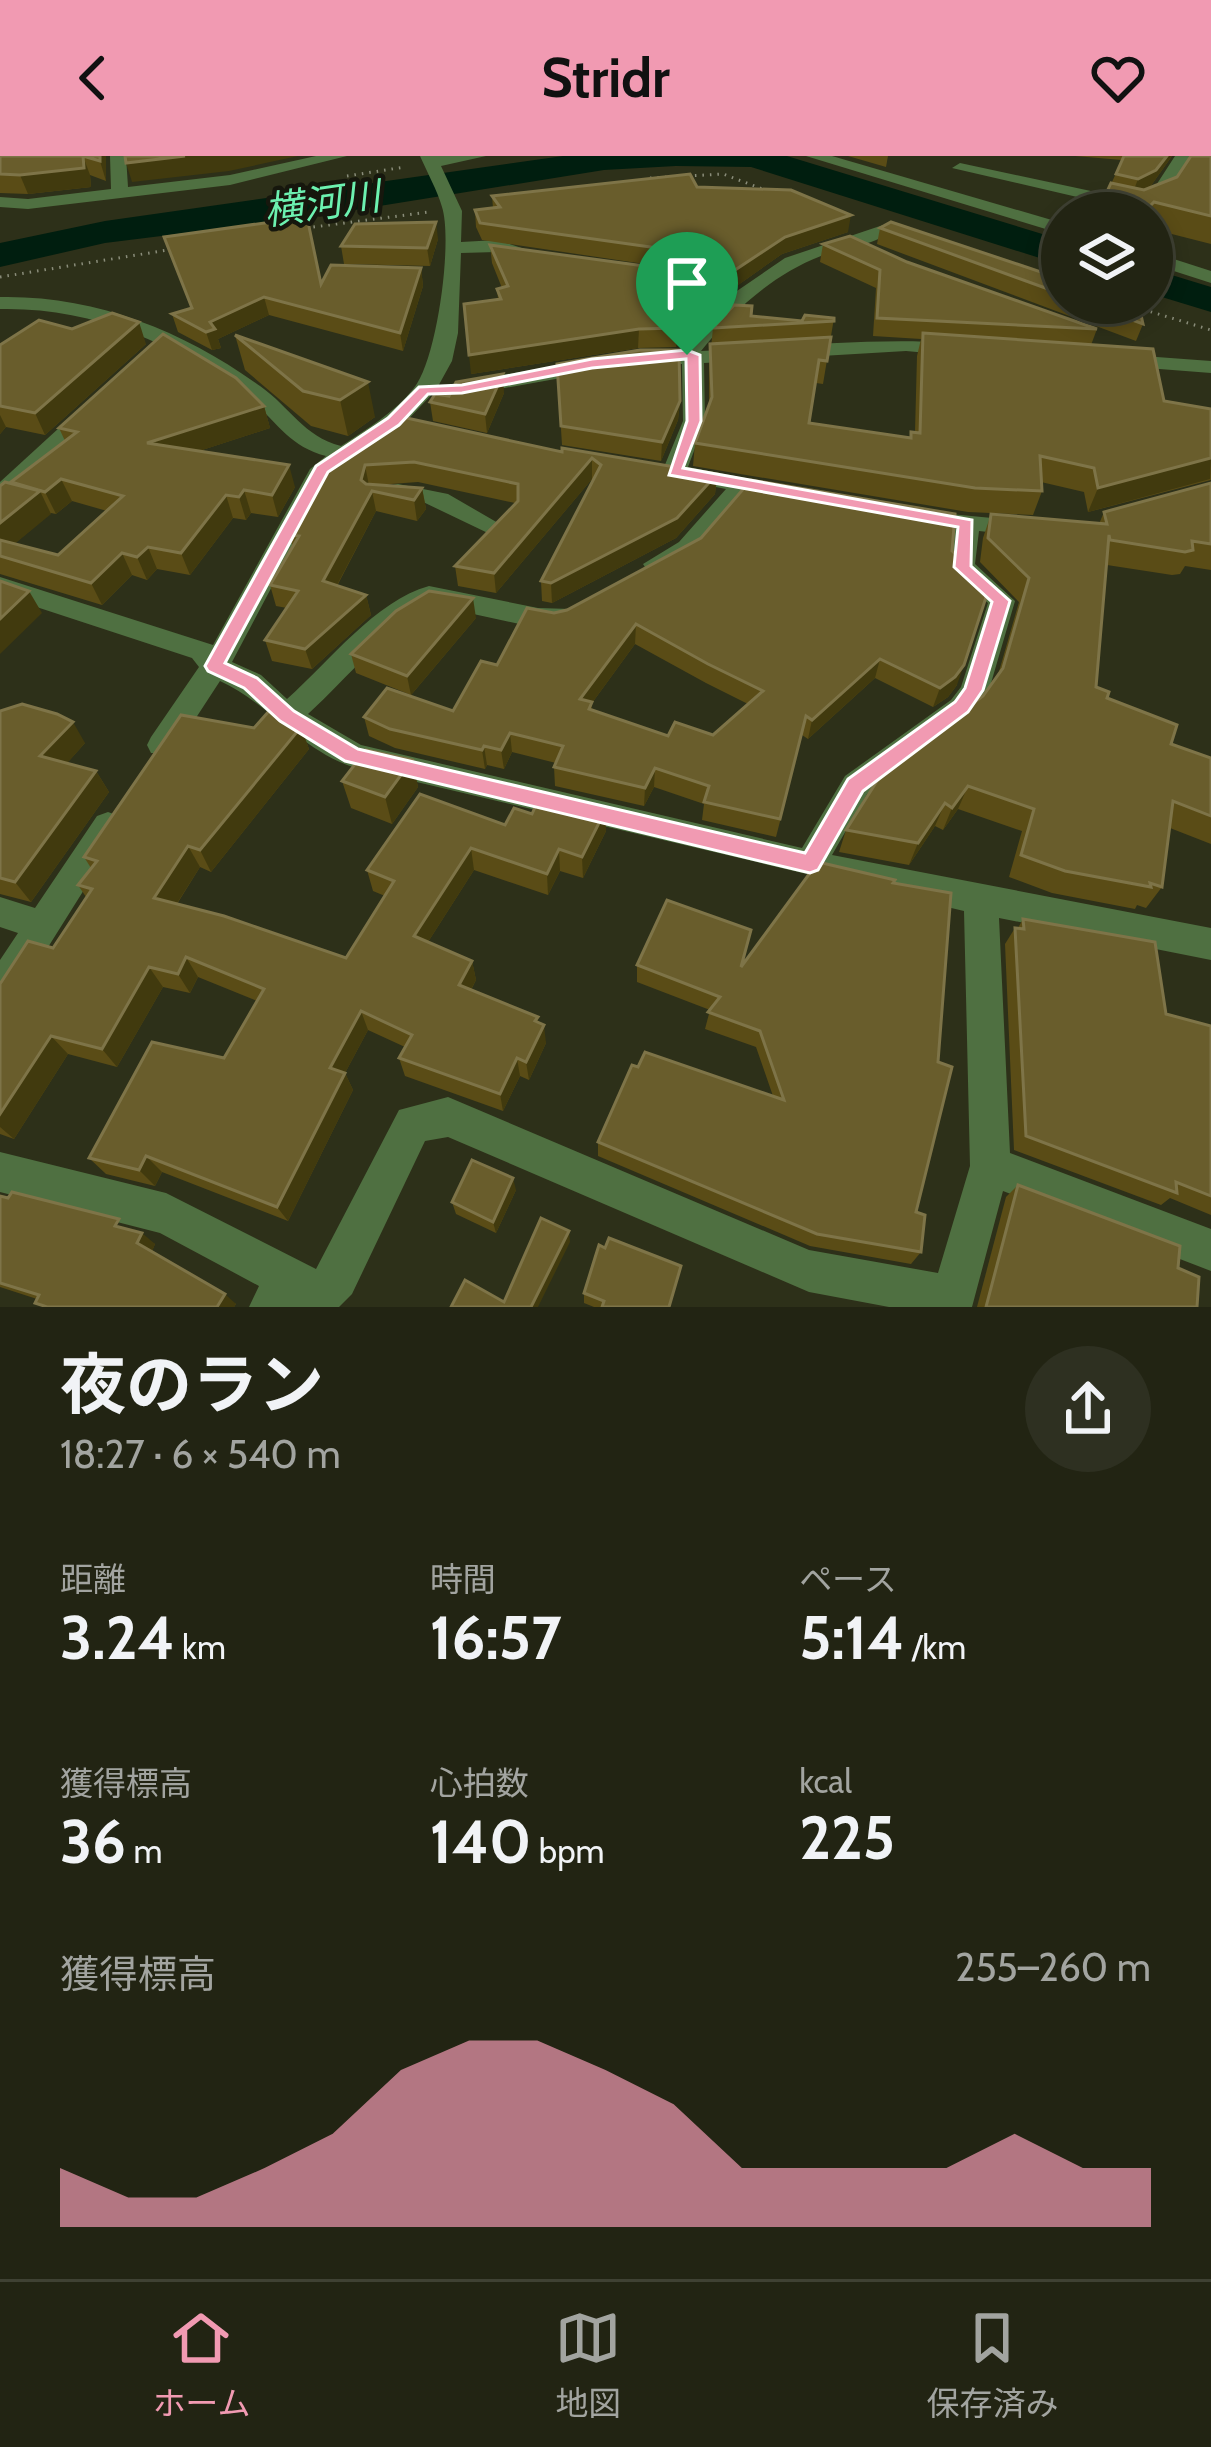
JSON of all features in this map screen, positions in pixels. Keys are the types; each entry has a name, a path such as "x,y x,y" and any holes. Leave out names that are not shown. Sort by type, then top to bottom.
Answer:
{"street":[{"path":"118,156 120,191"},
{"path":"0,202 28,204 230,180 339,156"},
{"path":"0,991 214,666 322,469 342,453 404,424 441,361 448,333 454,248 451,209 430,159 478,156"},
{"path":"814,156 1041,222"},
{"path":"1165,192 1175,164 1184,156"},
{"path":"960,168 1065,192"},
{"path":"973,200 1025,208 1041,205"},
{"path":"809,497 663,470 694,421 690,355 731,304 763,278 815,251 883,230"},
{"path":"849,244 870,253"},
{"path":"454,248 497,246 550,259"},
{"path":"1173,265 1211,277"},
{"path":"653,275 694,283 731,304"},
{"path":"429,276 452,277"},
{"path":"0,302 86,312 259,394 287,431 312,447 342,453"},
{"path":"424,390 462,389 592,364 690,355 778,356 906,345 988,352"},
{"path":"1097,349 1211,367"},
{"path":"0,495 102,400"},
{"path":"631,577 688,548 742,486"},
{"path":"379,495 405,489 429,492 492,528"},
{"path":"899,512 967,524 1049,529"},
{"path":"810,864 856,785 962,707 974,690 1001,601 962,567 967,524"},
{"path":"0,586 202,651 214,666 251,683 287,716 352,755 810,864 1211,944"},
{"path":"287,716 352,658 384,619 437,587 538,618 556,618 580,607"},
{"path":"0,1172 166,1214 280,1293 320,1295 337,1280 413,1124 448,1117 809,1271 951,1302 990,1166 980,900"},
{"path":"0,912 41,926"},
{"path":"990,1166 1211,1250"}],"path":[{"path":"640,180 723,174 780,195"},
{"path":"302,229 451,209"},
{"path":"0,277 176,248"},
{"path":"1173,318 1211,330"}],"building":[{"path":"0,156 83,156 84,168 0,174"},
{"path":"125,156 185,156 126,163"},
{"path":"1124,156 1167,156 1156,170 1138,179 1116,174"},
{"path":"1191,156 1211,156 1211,216 1173,207 1173,192 1107,192 1111,183 1144,190 1177,177"},
{"path":"690,174 697,187 791,190 851,215 785,237 732,272 686,252 480,223 475,210 500,207 492,196"},
{"path":"307,217 321,284 331,265 421,268 400,333 264,297 210,322 215,329 206,332 172,314 192,308 164,237"},
{"path":"436,222 427,248 341,246 355,224"},
{"path":"891,222 1041,272 1041,286 880,228"},
{"path":"850,236 907,262 1041,309 1041,324 1083,324 1097,329 877,318 880,270 823,244"},
{"path":"490,245 681,271 710,286 683,300 701,302 677,328 639,329 469,355 464,304 501,299 497,289 508,286"},
{"path":"734,305 752,306 751,316 802,321 805,315 834,321 713,328"},
{"path":"112,313 139,322 35,413 0,406 0,345 39,320 72,329"},
{"path":"923,333 1153,349 1164,401 1211,409 1211,458 1098,488 1094,468 1040,456 1042,491 975,488 695,443 712,397 710,344 831,337 827,361 819,360 809,423 911,438 911,432 920,433"},
{"path":"163,334 236,378 264,406 147,443 289,465 272,495 244,490 239,497 226,495 181,553 148,547 137,557 122,553 91,583 0,556 0,540 58,555 123,496 61,479 45,492 11,482 77,432 59,428"},
{"path":"235,335 368,382 340,400 303,391"},
{"path":"640,350 679,350 680,401 662,442 561,426 557,364"},
{"path":"503,374 485,414 430,402 435,394 449,396 456,382"},
{"path":"393,415 562,452 562,448 717,474 677,518 551,583 541,581 601,465 592,458 494,573 455,566 518,501 518,484 414,462 365,465 361,480 366,484 422,488 414,500 372,491 323,581 366,595 305,649 265,640 298,591 270,585 299,536 289,535 331,456"},
{"path":"751,480 955,514 952,551 990,585 964,665 940,688 880,659 812,720 806,716 780,819 704,802 709,786 655,768 645,788 554,767 563,746 510,733 501,750 484,746 482,750 390,729 364,717 387,688 453,711 481,661 497,665 527,608 554,613 567,610 701,538","holes":["636,624 763,691 713,735 675,722 668,736 589,709 592,702 580,699"]},
{"path":"5,482 40,491 0,523 0,486"},
{"path":"1211,483 1211,544 1192,541 1193,550 1185,552 1110,540 1109,535 1096,687 1109,692 1107,698 1177,725 1171,744 1211,758 1211,816 1173,801 1162,887 1065,871 1021,855 1034,809 968,786 952,808 945,803 918,843 846,830 884,770 983,696 1003,668 1029,578 988,538 991,514 1107,524 1104,512"},
{"path":"0,581 29,591 0,619"},
{"path":"429,591 473,598 407,676 351,654 396,611"},
{"path":"22,704 73,722 40,756 96,771 15,882 0,878 0,711"},
{"path":"270,710 301,727 200,850 188,846 154,898 224,916 346,958 394,881 367,870 420,794 505,825 514,808 532,814 541,794 606,809 582,857 559,849 547,874 471,848 414,936 472,961 459,985 538,1017 535,1021 544,1025 526,1062 517,1058 500,1094 399,1058 412,1035 361,1011 330,1068 345,1073 277,1207 146,1156 139,1170 89,1158 152,1042 224,1058 264,989 186,957 178,974 149,967 102,1049 51,1036 0,1114 0,984 28,941 53,948 92,889 78,885 97,861 84,857 181,715 254,728"},
{"path":"366,750 412,760 385,797 342,781"},
{"path":"818,862 951,893 938,1062 952,1067 916,1212 925,1215 921,1252 817,1234 598,1142 632,1065 638,1067 645,1052 784,1100 760,1031 708,1012 720,997 637,965 667,900 751,930 741,967"},
{"path":"1023,919 1155,942 1166,1014 1211,1026 1211,1196 1176,1182 1177,1193 1026,1136 1015,928 1024,929"},
{"path":"472,1160 513,1178 493,1222 452,1202"},
{"path":"1018,1185 1180,1246 1178,1268 1199,1277 1197,1307 986,1307"},
{"path":"12,1192 119,1219 115,1226 142,1233 137,1243 225,1294 217,1307 47,1307 35,1303 39,1295 0,1283 0,1196 8,1198"},
{"path":"541,1218 569,1231 531,1307 451,1307 465,1280 504,1302"},
{"path":"609,1238 681,1266 669,1307 602,1307 604,1301 584,1293 599,1245 605,1248"}],"waterway":[{"name":"横河川","path":"0,255 105,232 305,207 604,160 676,156 754,157 1041,246"},
{"name":"横河川","path":"1173,288 1211,300"}],"route":[{"path":"687,355 693,355 694,421 674,472 967,524 962,567 1001,601 974,690 962,707 856,785 810,864 352,755 287,716 251,683 214,666 322,469 393,422 424,390 462,389 592,364 687,355"}]}
